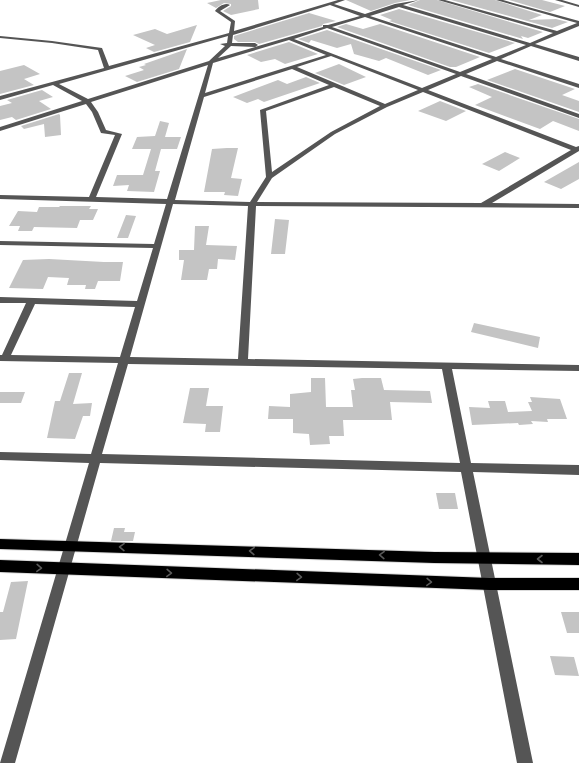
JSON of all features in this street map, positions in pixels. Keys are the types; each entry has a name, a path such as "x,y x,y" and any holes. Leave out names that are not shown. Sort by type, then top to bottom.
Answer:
{"main road":[{"path":"0,544 485,559 579,559"},
{"path":"0,566 490,584 579,584"}],"street":[{"path":"0,98 207,41 343,0"},
{"path":"0,129 325,26 417,0"},
{"path":"440,0 558,33"},
{"path":"498,0 579,23"},
{"path":"557,0 579,6"},
{"path":"330,4 579,86"},
{"path":"7,763 211,62 229,45 233,21 217,11 228,5"},
{"path":"397,5 579,59"},
{"path":"243,362 252,204 269,177 333,133 385,106 531,45 579,23"},
{"path":"325,26 579,116"},
{"path":"0,37 52,42 100,50 107,68"},
{"path":"288,38 578,149"},
{"path":"207,41 229,45 268,44"},
{"path":"201,96 330,55"},
{"path":"292,67 385,106"},
{"path":"53,83 89,101 98,115 103,132 119,134 91,200"},
{"path":"269,177 263,110 334,85"},
{"path":"482,206 578,149"},
{"path":"0,197 252,204 579,206"},
{"path":"0,244 158,246"},
{"path":"0,300 140,304"},
{"path":"32,301 2,358 579,368"},
{"path":"446,366 525,763"},
{"path":"0,456 579,470"}],"building":[{"path":"221,0 258,0 259,9 231,15 223,11 231,6 231,4 224,3 216,8 207,3"},
{"path":"346,0 410,0 371,11"},
{"path":"420,0 437,0 543,32 528,38 521,36 523,39 408,5"},
{"path":"451,0 495,0 542,15 529,20 556,19 568,22 552,28"},
{"path":"509,0 542,0 565,6 550,12"},
{"path":"399,9 515,43 489,53 389,21 392,20 380,15"},
{"path":"309,13 336,21 259,44 255,42 238,42 234,39 234,36"},
{"path":"346,24 363,29 380,24 480,57 456,67 450,67 337,27"},
{"path":"197,25 190,42 154,52 146,48 155,45 133,35 155,29 167,34"},
{"path":"327,30 441,70 428,75 386,58 379,61 354,54 351,44 337,48 311,40 309,43 298,39"},
{"path":"289,42 318,54 285,64 275,59 261,62 247,55"},
{"path":"187,49 179,69 137,82 125,76 144,70 139,67 146,65 144,64"},
{"path":"339,64 366,77 344,85 315,73"},
{"path":"24,65 40,74 24,79 34,85 0,94 0,71"},
{"path":"515,69 575,89 562,95 579,101 579,112 487,80"},
{"path":"306,77 320,83 264,102 258,99 247,103 233,97 278,80 287,84"},
{"path":"478,84 579,119 579,131 553,121 540,129 475,105 492,97 469,87"},
{"path":"42,90 53,97 39,101 51,109 16,120 12,117 0,120 0,106 12,103 7,100"},
{"path":"440,101 466,111 446,121 418,111"},
{"path":"59,114 61,135 45,137 44,124 24,129 21,126"},
{"path":"160,121 169,123 165,137 181,137 177,149 161,149 155,171 160,171 154,192 127,191 129,185 113,186 117,175 143,175 151,149 132,149 137,137 155,136"},
{"path":"238,148 231,178 242,179 238,196 224,195 225,192 204,192 212,149"},
{"path":"505,152 520,158 499,171 482,164"},
{"path":"579,162 579,179 561,189 544,182"},
{"path":"91,206 89,209 98,209 93,220 80,220 77,228 34,227 32,231 18,231 20,226 9,226 18,211 37,212 39,207"},
{"path":"126,215 136,216 128,238 117,238"},
{"path":"275,219 289,220 285,254 271,254"},
{"path":"195,226 209,226 206,245 237,246 235,260 218,259 217,269 209,269 207,280 181,280 184,260 179,260 179,250 194,250"},
{"path":"49,259 123,262 120,281 98,281 95,289 85,289 86,285 67,285 69,278 48,277 43,289 9,288 23,260"},
{"path":"474,323 540,337 538,348 471,332"},
{"path":"69,373 82,373 73,404 92,403 90,416 83,416 75,439 47,438 55,401 60,401"},
{"path":"311,378 325,378 326,407 353,407 351,390 355,390 353,379 362,378 381,378 384,390 430,391 432,403 390,402 392,420 343,420 344,436 329,436 330,444 310,445 309,434 293,433 293,419 268,419 269,406 290,407 290,394 311,392"},
{"path":"190,388 209,388 206,406 223,406 220,432 205,432 206,424 183,423"},
{"path":"0,392 25,392 21,403 0,403"},
{"path":"530,397 560,399 567,419 547,419 548,422 531,421 533,424 519,425 518,423 472,425 469,407 490,408 488,401 505,401 508,412 532,411 528,402 532,402"},
{"path":"436,493 455,493 458,509 439,509"},
{"path":"114,528 125,528 124,532 135,532 133,541 111,541"},
{"path":"28,581 16,639 0,640 0,612 3,612 11,582"},
{"path":"561,612 579,612 579,633 567,633"},
{"path":"550,656 574,657 579,676 555,675"}]}
